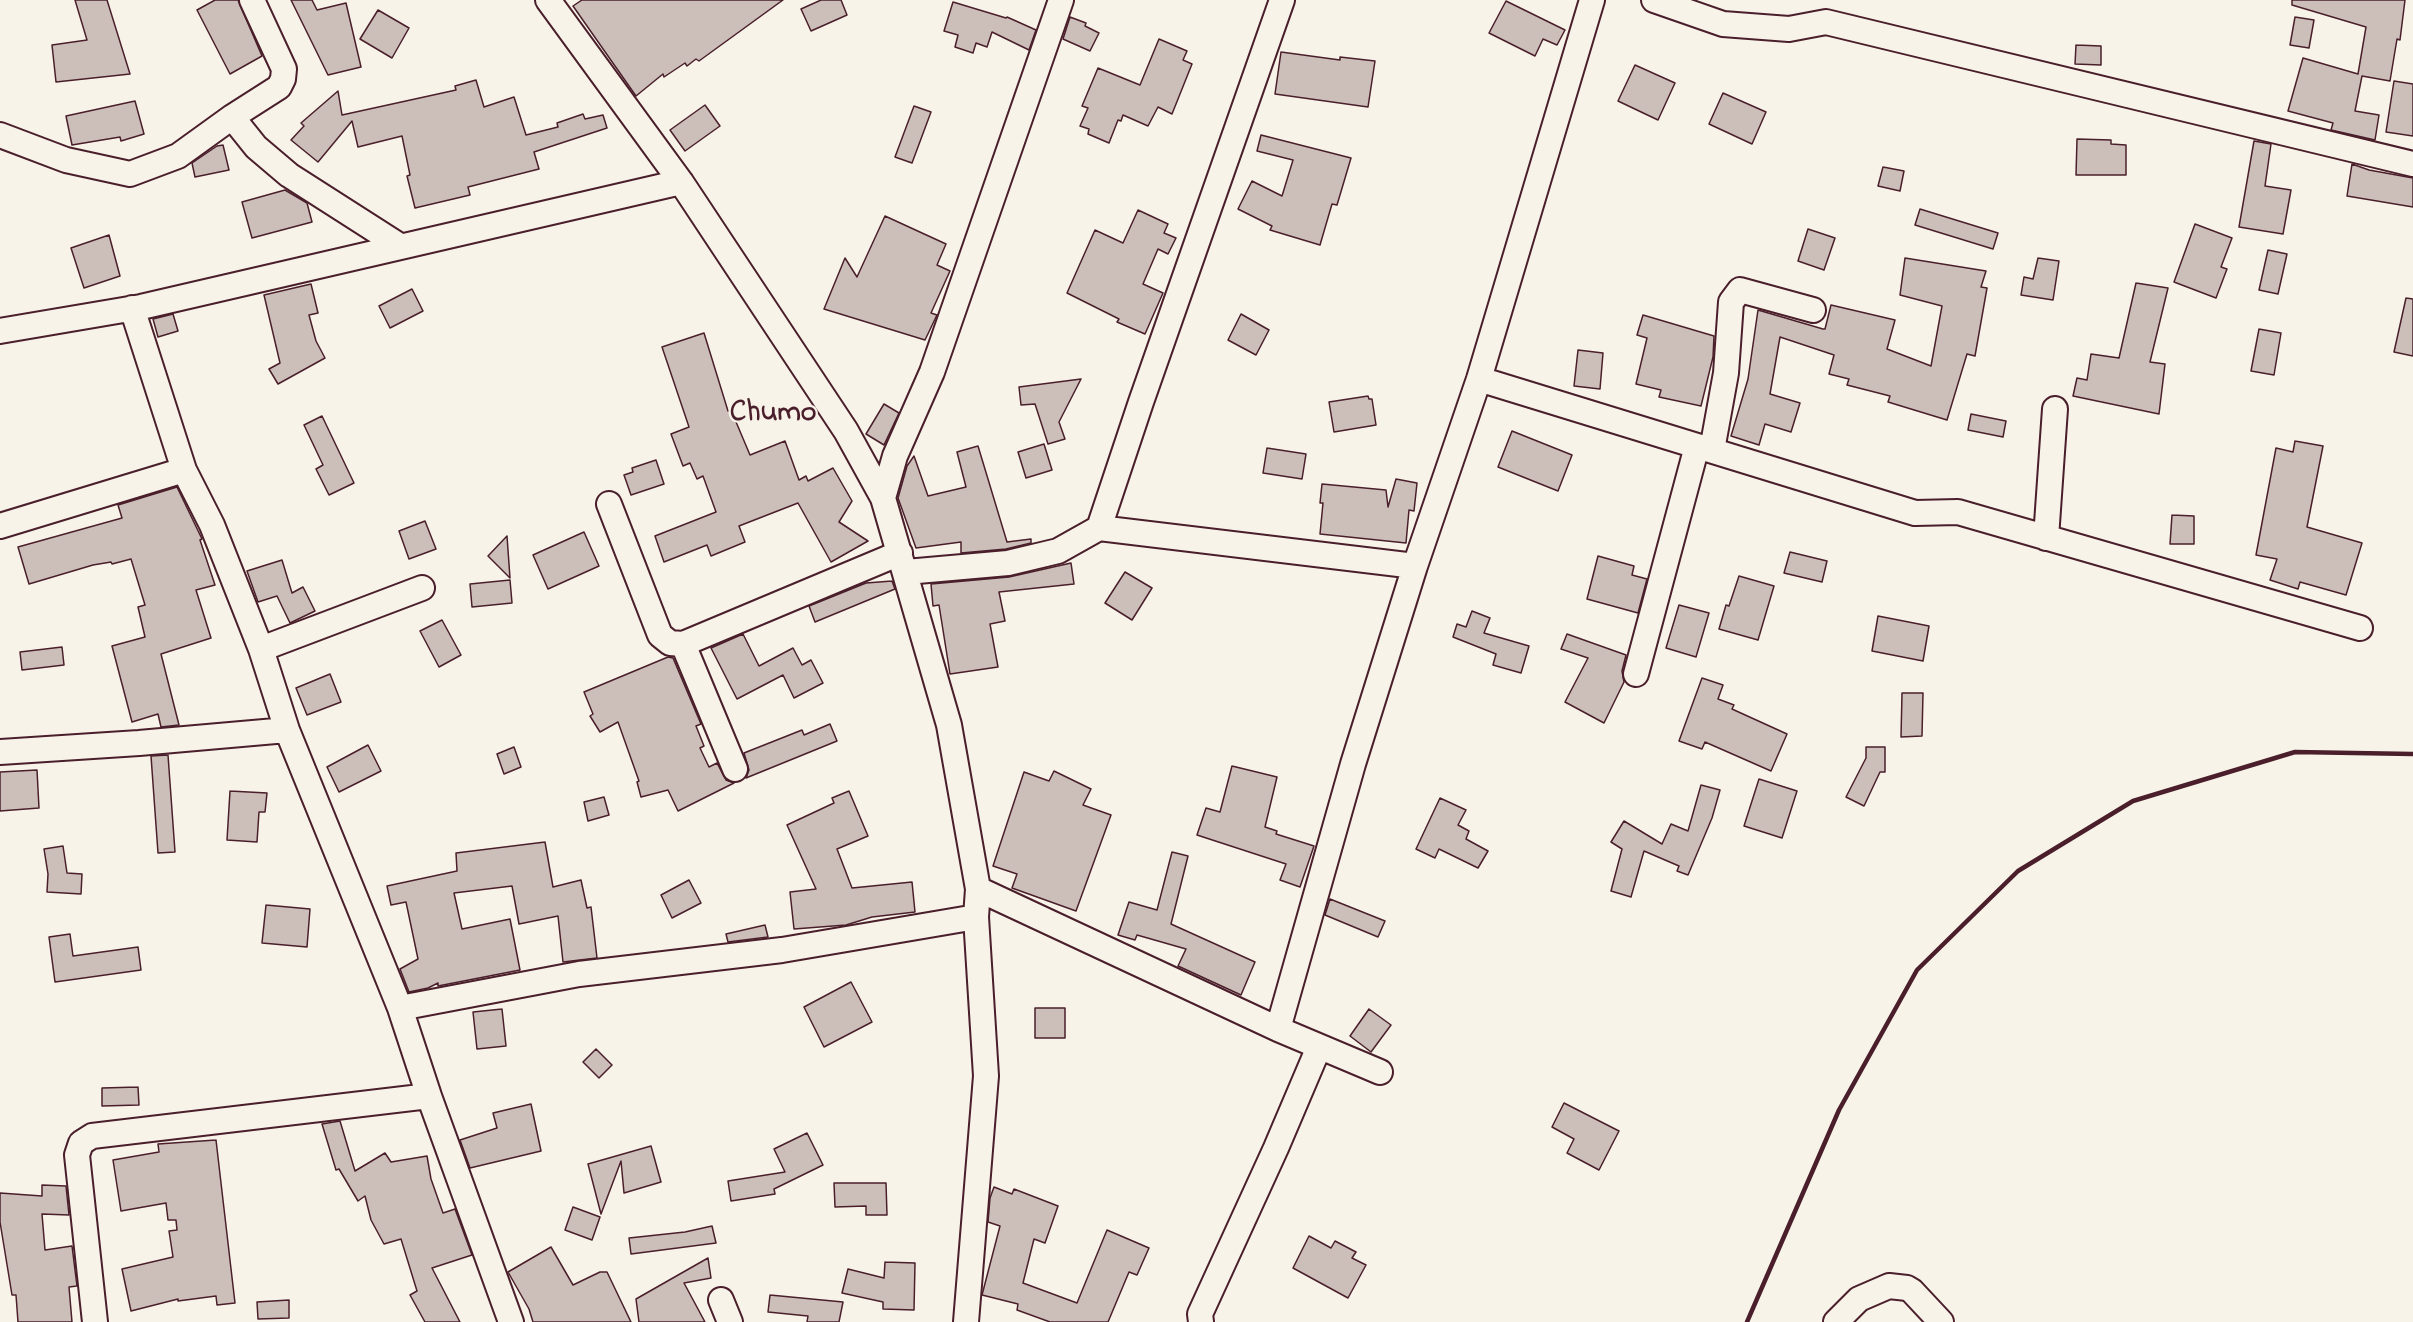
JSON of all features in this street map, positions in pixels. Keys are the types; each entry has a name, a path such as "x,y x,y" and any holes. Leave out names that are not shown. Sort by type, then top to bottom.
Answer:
{"street":[{"path":"0,135 66,160 130,174 178,156 279,87 283,79 284,69 252,0"},
{"path":"548,0 681,182 846,431 883,498 950,725 978,889 976,917 987,1076 966,1322"},
{"path":"883,498 895,456 932,372 1061,0"},
{"path":"1099,528 1282,0"},
{"path":"1278,1029 1320,877 1414,566 1479,379 1592,0"},
{"path":"1654,0 1723,24 1789,29 1826,22 2413,164"},
{"path":"232,117 256,147 289,175 400,246"},
{"path":"0,331 132,308 681,182"},
{"path":"1636,674 1726,374 1731,302 1740,290 1813,310"},
{"path":"132,308 184,470 212,525 261,650 287,730 400,1008 429,1096 511,1322"},
{"path":"1479,379 1915,513 1958,512 2360,628"},
{"path":"2046,538 2055,409"},
{"path":"0,526 184,470"},
{"path":"609,504 660,635 670,643 683,644 903,562 1008,563 1058,551 1099,528 1414,566"},
{"path":"261,650 422,588"},
{"path":"683,644 735,769"},
{"path":"0,752 139,744 287,730"},
{"path":"978,889 1278,1029 1380,1072"},
{"path":"400,1008 579,974 782,950 976,917"},
{"path":"1201,1322 1200,1314 1276,1148 1318,1047"},
{"path":"95,1322 77,1155 81,1143 92,1136 429,1096"},
{"path":"1836,1322 1859,1299 1889,1286 1907,1288 1912,1291 1941,1322"}],"building":[{"path":"75,0 107,0 130,74 56,82 52,45 87,40"},
{"path":"215,0 238,0 262,56 230,74 197,10"},
{"path":"291,0 312,0 317,10 346,3 361,67 328,75"},
{"path":"582,0 783,0 699,61 696,59 687,66 685,63 664,77 663,74 636,96 573,6"},
{"path":"821,0 841,0 847,15 811,31 801,9"},
{"path":"2292,0 2405,0 2400,40 2397,39 2390,81 2362,76 2355,111 2379,115 2375,140 2331,130 2333,123 2288,111 2303,58 2358,74 2366,27 2292,5"},
{"path":"1506,1 1565,30 1557,45 1543,39 1535,56 1489,33"},
{"path":"953,2 1007,17 1036,30 1029,50 992,32 987,47 976,43 973,53 955,47 958,35 944,31"},
{"path":"378,10 409,28 392,58 360,39"},
{"path":"1070,17 1086,23 1085,26 1099,33 1090,51 1063,39"},
{"path":"2295,17 2314,20 2309,48 2290,45"},
{"path":"1159,39 1187,51 1183,60 1192,64 1172,114 1158,107 1148,126 1123,115 1121,121 1118,120 1109,143 1088,134 1089,129 1080,126 1088,108 1082,106 1098,68 1140,85"},
{"path":"2076,45 2101,46 2101,65 2075,64"},
{"path":"1281,52 1340,60 1340,57 1375,61 1368,107 1275,94"},
{"path":"1635,65 1675,83 1658,120 1618,101"},
{"path":"476,80 484,107 514,97 526,135 558,127 557,123 583,114 585,119 603,115 607,128 534,152 539,169 468,187 470,195 415,208 407,176 410,175 402,136 358,147 352,121 318,162 291,140 304,126 301,123 338,91 342,115 456,90 455,86"},
{"path":"2394,81 2413,84 2413,136 2386,132"},
{"path":"1723,93 1766,112 1752,144 1709,124"},
{"path":"135,101 144,134 121,141 120,137 72,145 66,116"},
{"path":"705,105 720,126 685,151 670,130"},
{"path":"914,106 931,112 912,163 895,157"},
{"path":"1261,135 1351,158 1337,205 1332,204 1320,245 1270,230 1272,226 1238,209 1252,181 1282,196 1293,160 1257,151"},
{"path":"2077,139 2111,140 2111,144 2126,145 2126,175 2076,175"},
{"path":"2254,141 2271,144 2265,186 2291,190 2283,234 2239,227"},
{"path":"223,145 229,170 195,177 192,163 217,146"},
{"path":"2352,164 2369,170 2413,178 2413,207 2347,196"},
{"path":"1883,167 1904,171 1900,191 1878,186"},
{"path":"285,190 307,203 312,222 252,238 242,202"},
{"path":"1920,209 1998,233 1993,249 1915,225"},
{"path":"1138,210 1168,224 1164,233 1176,238 1168,254 1158,249 1143,284 1163,293 1145,334 1117,322 1119,319 1067,293 1095,230 1123,243"},
{"path":"885,216 946,244 937,265 950,271 931,313 937,315 925,340 824,309 845,258 857,277"},
{"path":"2195,224 2232,238 2221,267 2227,269 2216,298 2174,282"},
{"path":"1808,229 1835,238 1824,270 1798,261"},
{"path":"109,235 120,276 84,288 71,248"},
{"path":"2268,250 2287,254 2278,294 2259,290"},
{"path":"1905,258 1986,271 1981,287 1987,288 1975,356 1967,354 1947,420 1888,402 1890,396 1847,385 1849,379 1829,374 1834,355 1780,337 1770,394 1800,403 1791,432 1765,424 1759,445 1731,436 1748,379 1758,310 1823,329 1825,329 1831,305 1895,320 1887,349 1931,366 1942,306 1900,295"},
{"path":"2038,258 2059,261 2053,300 2021,295 2024,277 2033,279"},
{"path":"2136,283 2168,288 2150,362 2165,364 2159,414 2073,396 2077,378 2087,380 2091,354 2119,358"},
{"path":"311,284 318,313 309,315 316,341 325,358 278,384 269,369 280,363 264,295"},
{"path":"412,289 423,311 390,328 379,306"},
{"path":"2406,298 2413,299 2413,356 2394,352"},
{"path":"173,314 178,331 158,337 153,319"},
{"path":"1241,314 1269,330 1256,355 1228,340"},
{"path":"1643,315 1714,336 1713,357 1701,406 1659,397 1661,390 1636,384 1647,338 1637,335"},
{"path":"2259,329 2281,333 2274,375 2251,371"},
{"path":"704,333 728,411 731,410 750,455 785,441 799,480 806,476 808,481 833,468 852,501 839,522 868,541 831,562 798,503 739,526 745,542 711,556 707,545 664,562 655,536 716,512 703,476 697,479 690,463 683,466 671,434 689,427 662,347"},
{"path":"1578,350 1603,353 1600,389 1574,386"},
{"path":"1081,379 1059,422 1065,439 1048,444 1035,404 1021,405 1019,387"},
{"path":"1368,396 1372,399 1376,425 1334,432 1329,402"},
{"path":"884,404 899,413 884,445 866,434"},
{"path":"1971,414 2006,421 2003,437 1968,430"},
{"path":"322,416 354,483 329,495 316,469 323,465 304,425"},
{"path":"1512,431 1572,455 1558,491 1498,467"},
{"path":"2295,441 2323,446 2307,527 2362,543 2346,595 2300,582 2298,589 2270,580 2277,559 2256,555 2276,448 2293,452"},
{"path":"1044,444 1052,470 1026,478 1018,452"},
{"path":"978,446 1007,542 1031,539 1031,543 1006,549 961,553 961,542 916,548 898,498 907,466 914,456 928,496 966,487 957,452"},
{"path":"1267,448 1306,454 1302,479 1263,473"},
{"path":"656,460 664,484 631,495 624,475 633,472 632,468"},
{"path":"1396,479 1417,483 1414,511 1409,510 1406,543 1320,534 1322,484 1386,490 1388,507"},
{"path":"177,487 202,539 200,540 215,585 196,590 211,638 161,654 179,725 161,727 158,714 132,722 112,646 145,637 138,607 145,605 131,559 112,564 111,562 93,565 29,584 18,547 122,518 118,505"},
{"path":"2172,515 2194,516 2194,544 2170,544"},
{"path":"425,521 436,549 409,559 399,531"},
{"path":"584,532 599,566 548,589 533,555"},
{"path":"507,536 510,578 488,556"},
{"path":"1790,552 1827,561 1822,582 1784,573"},
{"path":"1598,556 1634,566 1632,575 1647,579 1638,613 1587,599"},
{"path":"282,560 292,593 303,587 315,611 290,623 277,596 258,602 247,571"},
{"path":"1071,563 1074,584 999,592 1005,621 990,624 998,667 950,674 939,605 933,606 931,584 1009,577"},
{"path":"1125,572 1152,588 1132,620 1105,603"},
{"path":"1739,576 1774,586 1758,640 1719,629 1726,605 1729,606"},
{"path":"510,580 512,603 472,607 470,584"},
{"path":"892,581 895,589 815,622 809,606 866,583"},
{"path":"1679,605 1709,613 1696,657 1666,648"},
{"path":"1472,611 1490,618 1484,633 1529,646 1521,673 1493,665 1496,654 1453,637 1457,624 1466,627"},
{"path":"1878,616 1929,626 1923,661 1872,651"},
{"path":"442,620 461,655 439,667 420,631"},
{"path":"743,634 759,666 793,648 802,665 811,660 823,683 794,698 783,675 737,699 711,648"},
{"path":"1567,634 1626,655 1622,671 1624,682 1604,723 1565,702 1588,658 1561,649"},
{"path":"62,647 64,665 22,670 20,652"},
{"path":"668,657 673,658 701,724 696,726 704,746 700,748 709,767 717,763 726,780 734,783 678,811 668,790 641,797 637,782 639,781 618,722 600,732 590,716 593,714 584,692"},
{"path":"330,674 341,702 307,715 296,688"},
{"path":"1702,678 1723,685 1718,699 1734,705 1732,709 1787,734 1771,771 1705,742 1702,749 1679,741"},
{"path":"1902,693 1923,693 1922,736 1901,737"},
{"path":"830,724 837,741 746,778 749,770 744,753 802,730 804,735"},
{"path":"368,745 381,771 339,792 327,767"},
{"path":"514,747 521,767 504,774 497,754"},
{"path":"1866,747 1885,747 1885,772 1880,772 1864,806 1846,797 1866,758"},
{"path":"168,755 175,852 158,853 151,756"},
{"path":"1232,766 1277,777 1265,827 1277,831 1276,834 1314,846 1300,887 1280,880 1286,864 1197,835 1206,808 1220,812"},
{"path":"37,770 39,808 0,811 0,772"},
{"path":"1054,771 1091,789 1083,805 1111,815 1076,911 1012,888 1017,874 993,866 1024,772 1049,781"},
{"path":"1759,779 1797,791 1782,838 1744,826"},
{"path":"1701,785 1720,790 1712,818 1688,875 1677,871 1679,866 1644,851 1631,897 1611,891 1622,849 1611,842 1624,821 1662,844 1671,824 1688,831"},
{"path":"230,791 267,793 265,812 259,812 257,842 227,840"},
{"path":"849,791 868,836 837,849 852,888 912,882 915,912 872,917 846,925 794,929 790,892 816,889 787,825 834,803 832,798"},
{"path":"604,797 609,815 588,821 584,802"},
{"path":"1440,798 1466,810 1458,825 1469,831 1466,839 1488,851 1478,868 1439,849 1435,858 1416,849"},
{"path":"545,842 553,887 581,880 587,908 591,907 597,958 563,962 558,916 519,924 512,886 454,893 462,929 510,919 520,970 438,986 438,983 428,988 409,992 400,969 418,959 406,902 391,905 387,886 457,871 456,853"},
{"path":"63,846 67,873 82,874 81,894 47,892 48,874 44,849"},
{"path":"1172,852 1188,856 1171,924 1255,962 1241,995 1178,966 1186,949 1137,935 1135,940 1118,935 1129,902 1157,910"},
{"path":"689,880 701,903 672,918 661,895"},
{"path":"1330,899 1385,921 1378,937 1325,915"},
{"path":"266,905 310,909 307,947 262,943"},
{"path":"765,925 768,937 728,942 726,934"},
{"path":"70,934 73,956 138,947 141,970 55,982 49,937"},
{"path":"851,982 872,1022 824,1047 804,1007"},
{"path":"1035,1008 1065,1008 1065,1038 1035,1038"},
{"path":"502,1009 506,1046 477,1049 473,1012"},
{"path":"1369,1009 1391,1025 1371,1052 1350,1036"},
{"path":"596,1049 612,1065 599,1078 583,1062"},
{"path":"138,1087 139,1105 102,1106 102,1088"},
{"path":"1564,1103 1619,1131 1599,1170 1567,1153 1574,1139 1552,1127"},
{"path":"531,1104 541,1151 470,1168 460,1140 497,1128 493,1113"},
{"path":"340,1121 355,1171 385,1153 391,1162 427,1156 431,1179 443,1213 455,1209 472,1255 432,1268 460,1322 425,1322 410,1295 417,1291 401,1239 384,1244 371,1220 365,1196 358,1201 339,1169 336,1170 322,1124"},
{"path":"807,1133 823,1165 774,1189 775,1194 731,1201 728,1181 785,1172 774,1149"},
{"path":"216,1140 235,1303 217,1305 216,1296 178,1301 178,1299 131,1311 122,1269 173,1257 169,1231 177,1230 176,1220 168,1220 166,1203 121,1211 113,1160 159,1152 158,1144"},
{"path":"651,1146 661,1182 624,1193 621,1161 601,1214 588,1164"},
{"path":"834,1183 886,1183 887,1215 866,1215 866,1206 835,1207"},
{"path":"42,1185 66,1186 69,1215 42,1214 45,1250 72,1246 77,1286 69,1287 72,1322 18,1322 16,1295 12,1295 0,1222 0,1193 42,1196"},
{"path":"994,1187 1012,1194 1014,1189 1058,1206 1045,1243 1034,1239 1023,1283 1077,1303 1107,1230 1149,1248 1137,1275 1129,1272 1108,1322 1050,1322 1017,1310 1018,1304 982,1295 1000,1226 988,1222 990,1198"},
{"path":"573,1207 600,1217 592,1240 565,1230"},
{"path":"712,1226 716,1243 631,1254 629,1238 685,1232"},
{"path":"1309,1236 1331,1248 1335,1241 1356,1252 1352,1258 1366,1265 1348,1298 1293,1268"},
{"path":"551,1247 573,1285 600,1272 607,1272 631,1322 533,1322 529,1309 508,1272"},
{"path":"708,1258 711,1278 684,1283 705,1322 639,1322 636,1299"},
{"path":"885,1262 915,1263 914,1310 883,1309 883,1302 842,1293 848,1269 884,1278"},
{"path":"770,1295 843,1302 839,1322 807,1322 808,1316 768,1312"},
{"path":"289,1300 289,1318 258,1319 257,1302"}],"railway":[{"path":"1747,1322 1839,1110 1917,970 2018,871 2133,801 2295,752 2413,754"}],"district":[{"name":"Chumo","path":"773,415"}]}
